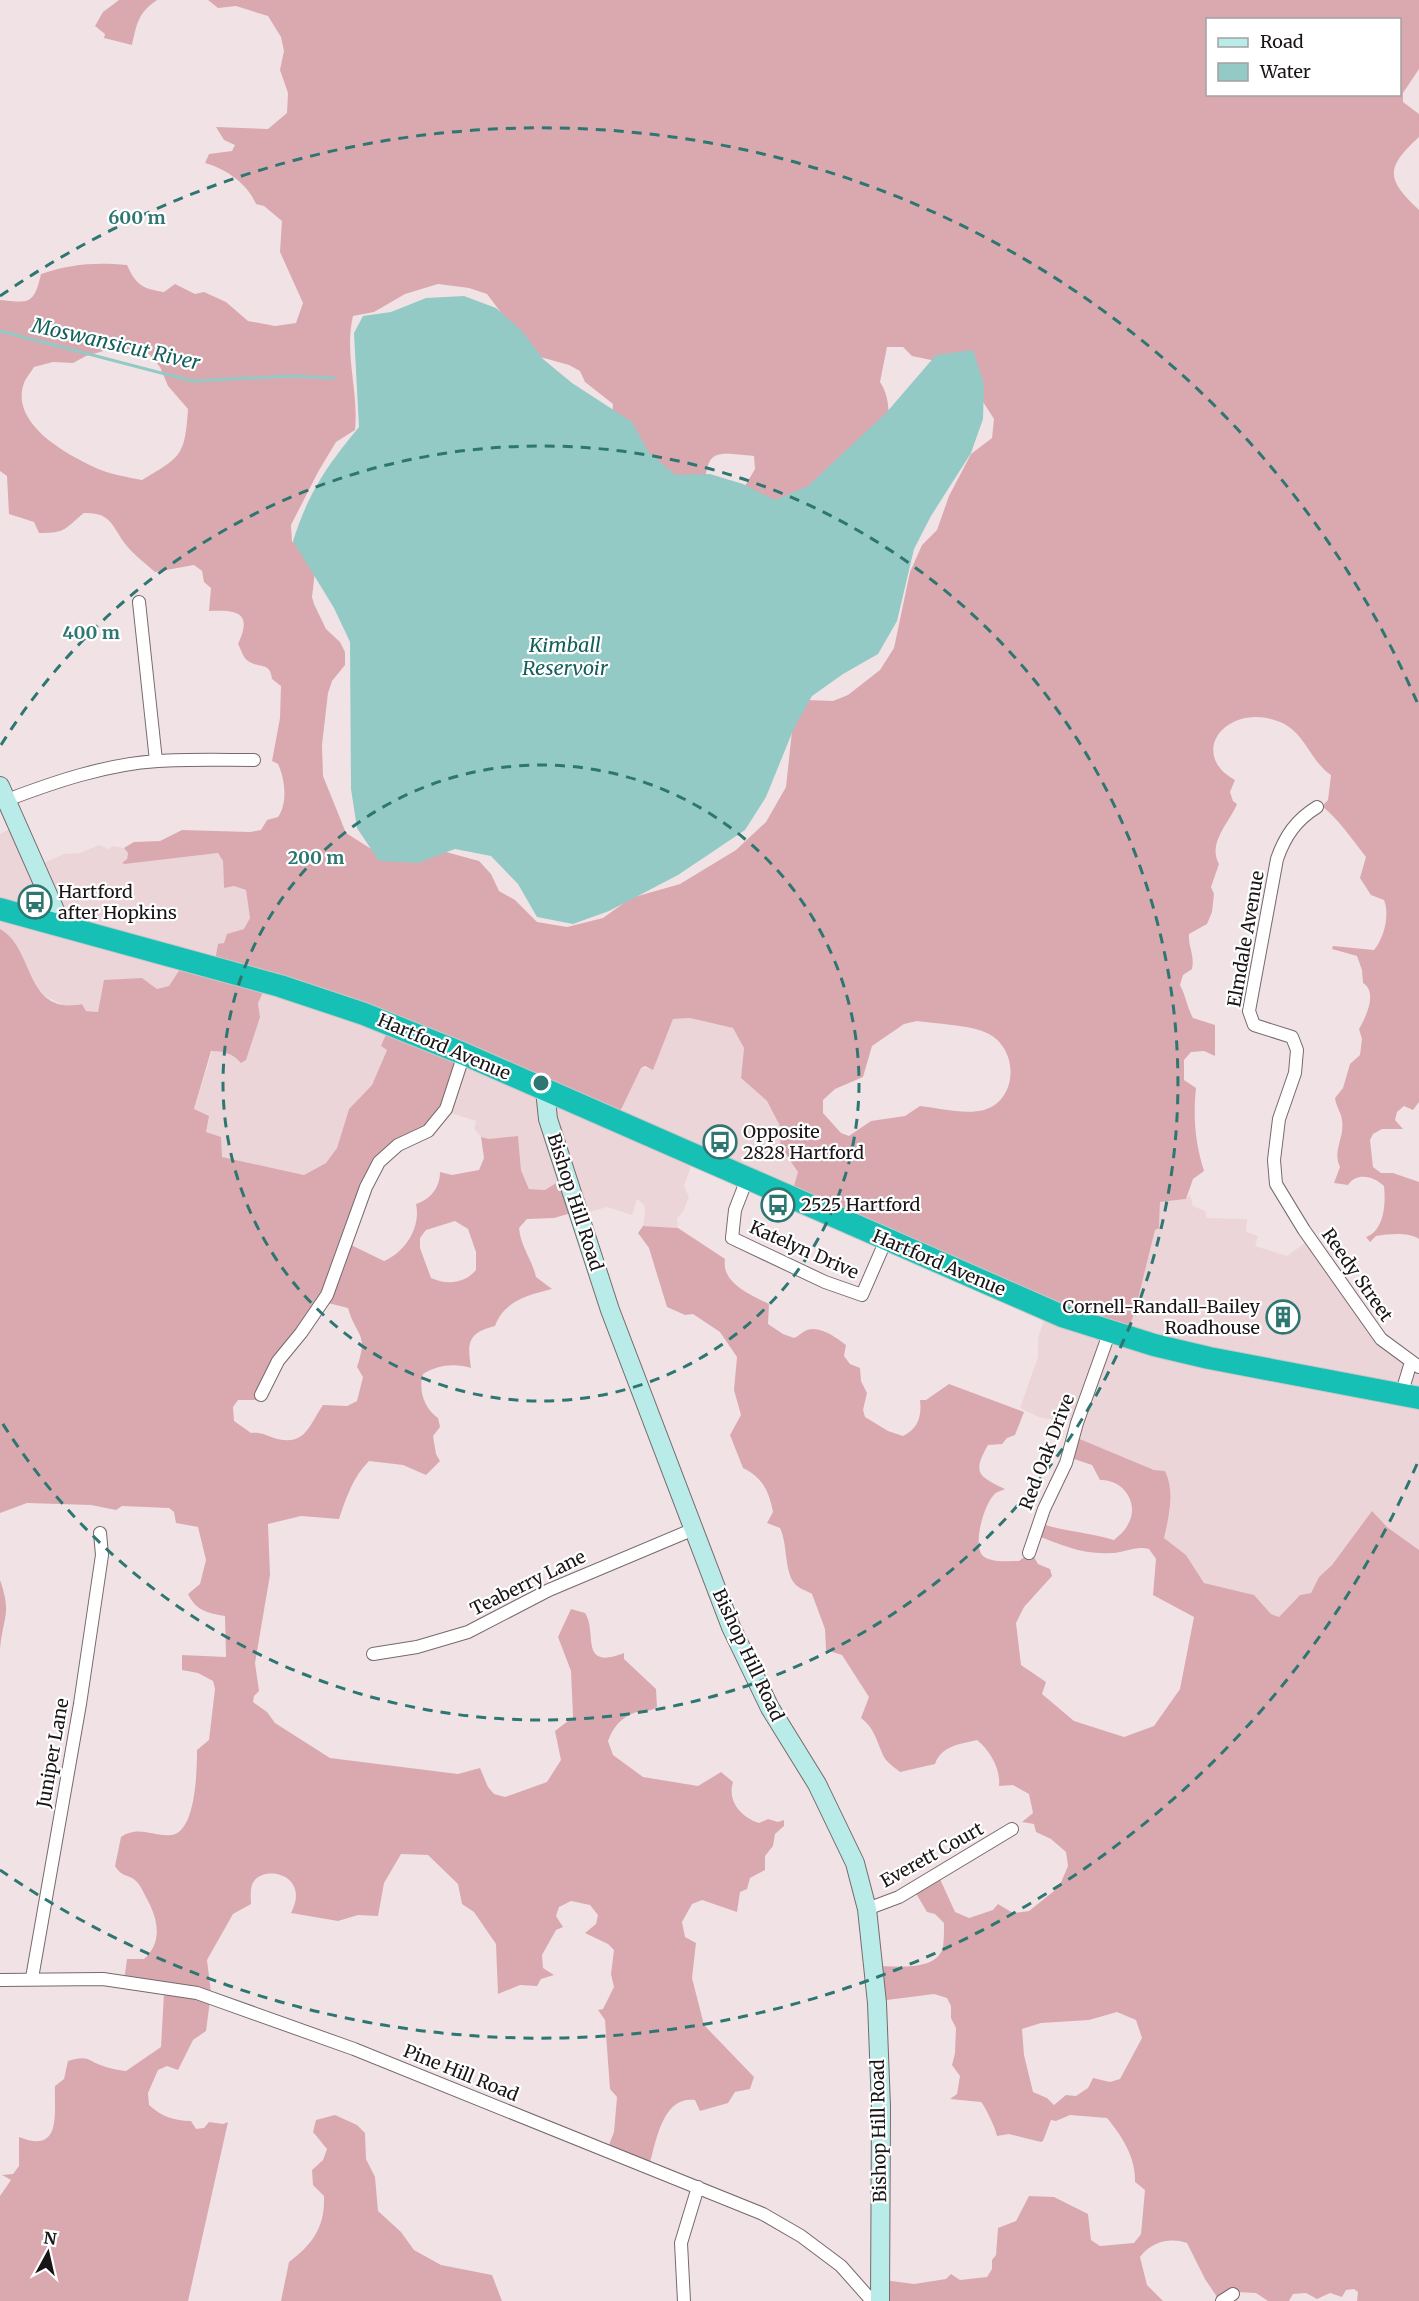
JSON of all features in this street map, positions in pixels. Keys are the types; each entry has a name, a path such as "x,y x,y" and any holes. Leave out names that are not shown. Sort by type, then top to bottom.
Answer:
{"highway":[{"name":"Hartford Avenue","path":"0,909 314,997 464,1054 1062,1316 1154,1345 1209,1358 1410,1397"}],"street":[{"path":"139,602 156,761"},
{"path":"60,924 4,793 156,761 254,760"},
{"name":"Elmdale Avenue","path":"1304,1230 1284,1198 1274,1174 1279,1119 1295,1073 1295,1040 1286,1034 1254,1024 1249,1011 1280,851 1298,821 1317,807"},
{"path":"261,1395 278,1361 327,1295 366,1187 379,1162 398,1145 428,1131 446,1108 464,1054"},
{"name":"Bishop Hill Road","path":"545,1090 548,1119 605,1296 731,1627 770,1708 837,1820 855,1863 867,1909 877,2003 881,2107 880,2301"},
{"name":"Katelyn Drive","path":"747,1179 735,1210 732,1238 825,1282 862,1295 885,1240"},
{"name":"Reedy Street","path":"1304,1230 1381,1339 1415,1364 1410,1397"},
{"name":"Red Oak Drive","path":"1029,1552 1044,1509 1066,1463 1077,1423 1110,1331"},
{"name":"Teaberry Lane","path":"373,1654 417,1647 468,1632 549,1590 694,1529"},
{"name":"Juniper Lane","path":"32,1978 80,1704 102,1555 99,1533"},
{"name":"Everett Court","path":"867,1909 899,1897 1012,1829"},
{"name":"Pine Hill Road","path":"0,1980 104,1979 197,1993 354,2049 763,2214 801,2236 841,2266 872,2301"},
{"path":"684,2301 681,2243 698,2187"},
{"path":"1222,2301 1233,2294"}],"shaded area":[{"path":"119,0 157,0 139,19 132,45 104,38 105,34 95,26 103,12"},
{"path":"208,0 1419,0 1419,69 1403,93 1403,102 1419,114 1419,137 1400,157 1394,174 1400,190 1419,210 1419,1102 1413,1110 1404,1106 1397,1112 1395,1120 1403,1129 1382,1129 1373,1134 1370,1140 1373,1167 1381,1173 1393,1173 1419,1182 1419,1239 1404,1234 1392,1234 1376,1236 1370,1242 1366,1237 1377,1229 1382,1216 1385,1201 1384,1186 1366,1177 1356,1178 1348,1185 1334,1183 1340,1167 1337,1155 1342,1133 1341,1117 1335,1098 1343,1088 1350,1064 1360,1055 1362,1039 1359,1029 1367,1012 1370,992 1363,983 1362,970 1357,956 1332,949 1333,946 1374,950 1385,926 1386,906 1384,900 1371,895 1360,878 1366,857 1340,824 1322,806 1328,800 1331,775 1318,762 1302,739 1289,727 1261,717 1244,718 1230,724 1220,733 1214,744 1214,757 1221,769 1235,780 1230,792 1233,801 1237,804 1221,833 1216,848 1219,864 1211,887 1214,894 1212,912 1207,924 1189,934 1193,959 1192,969 1183,975 1180,985 1193,1018 1215,1025 1215,1056 1204,1051 1191,1052 1184,1060 1184,1080 1196,1088 1196,1130 1204,1171 1193,1179 1186,1199 1160,1202 1159,1228 1155,1230 1135,1311 1126,1337 791,1196 798,1172 780,1146 781,1128 767,1101 741,1078 744,1048 733,1028 690,1018 673,1019 653,1070 645,1066 641,1068 617,1118 470,1056 445,1111 380,1160 347,1243 384,1261 392,1257 410,1238 416,1222 416,1204 434,1192 440,1172 452,1175 479,1170 484,1158 481,1137 489,1139 518,1136 521,1170 529,1189 545,1190 566,1177 578,1211 554,1218 527,1219 519,1228 536,1277 552,1289 518,1300 504,1311 495,1326 474,1336 469,1351 471,1368 446,1366 423,1374 421,1386 423,1398 438,1418 440,1427 433,1436 436,1454 440,1461 426,1475 403,1465 369,1461 354,1481 339,1519 301,1516 268,1524 270,1575 255,1663 259,1691 254,1696 253,1702 267,1712 275,1723 330,1758 458,1774 480,1768 488,1787 494,1794 505,1797 547,1782 561,1760 555,1731 573,1717 571,1671 558,1637 571,1609 585,1613 589,1621 592,1647 595,1653 600,1657 610,1657 624,1653 624,1659 656,1689 657,1707 629,1715 615,1728 608,1741 613,1755 643,1777 698,1786 721,1772 733,1782 734,1802 746,1817 759,1823 768,1819 778,1822 784,1820 784,1826 775,1834 773,1846 765,1856 765,1870 750,1878 747,1889 740,1892 737,1912 702,1900 692,1904 682,1922 685,1937 696,1943 692,1978 704,2025 754,2077 750,2089 735,2092 728,2103 700,2111 695,2100 684,2100 675,2105 662,2122 649,2166 607,2150 614,2132 617,2097 610,2089 605,2020 598,2010 603,2009 614,1987 611,1974 614,1950 608,1944 585,1933 596,1924 598,1915 590,1905 571,1901 559,1907 556,1916 563,1927 556,1930 542,1955 543,1968 554,1975 541,1979 537,1986 520,1985 498,1994 496,1944 474,1912 462,1904 458,1884 428,1855 401,1854 384,1883 378,1916 358,1915 338,1921 291,1913 296,1899 295,1889 290,1881 282,1876 264,1874 252,1885 251,1904 233,1914 207,1960 211,1993 206,2031 193,2040 178,2070 167,2066 158,2070 148,2093 149,2105 154,2109 168,2117 191,2121 196,2129 204,2128 209,2122 223,2124 228,2122 188,2301 0,2301 0,2196 11,2180 2,2175 13,2174 19,2166 19,2137 33,2141 43,2140 49,2136 55,2119 55,2086 64,2079 68,2061 81,2058 108,2068 126,2071 161,2047 164,1993 124,1981 127,1959 144,1959 154,1945 157,1930 154,1914 138,1884 115,1866 121,1837 134,1832 171,1835 179,1832 186,1824 193,1799 197,1750 209,1740 215,1689 213,1681 198,1673 182,1670 182,1655 226,1657 225,1616 199,1608 188,1594 200,1584 206,1560 198,1527 176,1523 174,1512 169,1508 122,1506 116,1510 91,1505 27,1503 0,1513 0,929 11,938 19,950 40,991 50,1000 63,1005 82,1004 86,1011 98,1012 104,980 142,978 157,989 169,986 180,969 214,966 218,944 224,943 227,934 244,929 250,918 246,890 234,886 224,888 223,861 218,853 125,864 122,863 127,859 128,853 124,848 134,842 160,841 182,830 250,832 261,830 267,820 278,817 283,805 284,791 278,764 272,761 280,718 281,686 272,679 269,670 246,660 243,656 238,644 244,625 240,615 227,611 209,611 211,588 204,582 202,571 194,565 155,572 129,549 110,522 100,515 84,513 60,531 39,533 34,522 9,514 7,476 0,471 0,300 18,302 29,300 36,292 41,274 83,265 127,265 137,282 151,289 164,292 175,284 195,294 204,292 226,302 248,321 275,326 296,323 303,303 280,252 282,221 264,206 256,204 252,196 235,178 205,163 209,154 232,151 235,145 224,140 216,127 268,129 287,113 288,93 280,70 284,51 281,37 268,16 236,6 218,8","holes":["438,284 469,288 487,294 533,355 569,365 580,371 585,382 613,404 612,417 686,492 704,495 707,469 714,457 720,454 754,456 755,469 745,486 800,514 886,453 888,407 880,382 887,347 903,347 912,356 960,366 994,419 992,438 971,454 949,496 937,530 922,545 910,572 894,648 880,670 848,695 833,701 808,700 800,709 792,731 786,787 766,822 736,850 680,884 631,898 603,918 567,927 537,922 515,900 499,891 491,874 479,861 446,852 384,857 346,833 323,776 322,745 328,693 332,681 345,665 345,652 340,642 326,629 314,604 312,597 316,563 301,541 292,542 291,525 336,442 355,430 356,416 350,344 353,316 374,312 405,294","114,348 149,354 160,367 168,386 188,409 185,437 178,454 165,466 142,480 101,470 74,457 59,448 34,426 25,412 22,398 24,383 34,367 53,362 73,363 86,356","268,982 390,1025 381,1046 387,1050 372,1085 349,1109 337,1148 326,1163 304,1175 222,1157 221,1137 206,1132 209,1116 194,1109 211,1051 228,1054 241,1063 246,1060 260,1017 258,1003","917,1021 964,1027 982,1031 999,1041 1006,1051 1011,1074 1003,1096 995,1105 984,1110 960,1111 920,1106 905,1116 871,1121 849,1136 841,1133 823,1113 823,1100 835,1089 863,1077 872,1046 904,1024","455,1221 468,1229 476,1252 476,1270 461,1281 443,1282 431,1278 420,1248 420,1238 426,1230","324,1302 348,1308 362,1341 357,1367 363,1377 357,1401 347,1406 323,1405 305,1433 293,1440 284,1440 260,1433 251,1433 234,1421 233,1407 238,1400 256,1400"]},
{"path":"18,825 39,865 64,854 80,853 99,845 109,849 113,846 124,848 128,853 125,864 218,853 223,861 224,888 234,886 246,890 250,918 244,929 228,934 214,966 180,969 169,986 157,989 142,978 98,1012 86,1011 82,1004 67,1007 43,995 29,975 17,947 0,929 0,834"},
{"path":"268,982 385,1022 387,1050 372,1085 349,1109 337,1148 326,1163 304,1175 221,1157 194,1110 212,1051 222,1051 234,1056 241,1063 260,1017 258,1003"},
{"path":"690,1018 733,1028 739,1038 744,1048 741,1078 767,1101 781,1128 780,1146 798,1172 791,1196 695,1155 684,1186 689,1197 683,1212 677,1218 678,1228 643,1226 644,1205 637,1199 632,1215 607,1207 582,1214 545,1190 530,1189 521,1170 518,1137 489,1139 481,1137 474,1129 476,1121 445,1111 465,1055 617,1118 641,1068 653,1069 673,1019"},
{"path":"1190,1194 1193,1206 1205,1211 1207,1218 1247,1219 1246,1232 1258,1236 1255,1246 1287,1256 1309,1240 1360,1320 1384,1350 1419,1375 1419,1550 1387,1527 1332,1565 1319,1577 1311,1593 1300,1595 1279,1617 1271,1614 1254,1595 1204,1583 1186,1555 1164,1538 1170,1512 1169,1480 1165,1471 1154,1470 1075,1437 1076,1422 1041,1418 1020,1408 1038,1357 1038,1338 1048,1309 1126,1337 1135,1311 1155,1229 1159,1228 1160,1202 1186,1199"},
{"path":"643,1226 678,1228 725,1259 725,1267 732,1281 754,1297 769,1304 768,1324 794,1338 807,1330 817,1329 828,1333 846,1345 844,1356 850,1364 860,1368 861,1381 867,1393 863,1410 865,1417 888,1431 903,1436 912,1430 918,1421 920,1400 926,1400 949,1384 1024,1412 1015,1435 1007,1438 1002,1444 988,1445 980,1462 980,1473 989,1481 1005,1489 994,1495 986,1508 979,1534 980,1549 985,1558 999,1561 1019,1561 1031,1552 1038,1564 1050,1569 1052,1576 1024,1607 1016,1623 1021,1665 1046,1682 1042,1694 1074,1721 1124,1737 1154,1726 1180,1689 1194,1617 1153,1595 1156,1559 1149,1549 1140,1548 1116,1553 1091,1552 1036,1535 1040,1523 1114,1540 1125,1530 1131,1518 1131,1502 1123,1489 1109,1481 1100,1480 1092,1465 1071,1458 1075,1437 1154,1470 1165,1471 1170,1495 1164,1538 1186,1555 1204,1583 1254,1595 1271,1614 1279,1617 1300,1595 1311,1593 1319,1577 1332,1565 1372,1511 1387,1527 1419,1550 1419,2301 1357,2301 1358,2292 1354,2289 1346,2290 1342,2297 1330,2293 1317,2299 1306,2293 1293,2294 1289,2301 1268,2301 1256,2293 1235,2292 1219,2300 1205,2279 1187,2243 1168,2241 1155,2244 1140,2257 1147,2285 1163,2301 881,2301 884,2280 914,2284 946,2279 951,2274 960,2280 987,2277 992,2269 992,2260 996,2255 998,2228 1016,2221 1029,2196 1054,2197 1088,2214 1091,2240 1100,2246 1134,2243 1141,2234 1145,2190 1135,2182 1131,2156 1118,2132 1107,2118 1070,2115 1056,2121 1051,2120 1041,2142 1009,2134 997,2136 981,2102 950,2099 957,2094 960,2076 952,2065 956,2028 951,2018 951,2006 947,1998 934,1994 879,2001 875,1966 904,1967 924,1964 933,1961 943,1947 944,1923 935,1914 927,1912 914,1890 940,1879 955,1912 969,1918 993,1910 998,1904 1013,1913 1029,1911 1059,1887 1068,1866 1066,1852 1051,1839 1036,1832 1034,1824 1022,1822 1033,1813 1029,1794 1013,1785 999,1786 994,1761 977,1740 946,1750 935,1764 900,1772 884,1757 872,1730 861,1718 869,1697 842,1655 826,1650 825,1629 812,1594 795,1584 789,1573 780,1528 767,1523 773,1512 767,1491 760,1480 743,1468 730,1435 741,1415 734,1390 737,1357 720,1332 693,1314 685,1315 667,1307 649,1248 638,1233","holes":["1117,2012 1136,2020 1142,2038 1120,2079 1110,2082 1093,2078 1088,2088 1076,2096 1066,2095 1054,2105 1047,2098 1033,2092 1024,2055 1022,2029 1041,2023 1089,2020"]},
{"path":"0,1580 4,1591 6,1615 0,1650"},
{"path":"335,2115 357,2125 365,2133 366,2159 375,2177 378,2211 401,2232 414,2250 441,2265 492,2275 502,2301 281,2301 289,2262 316,2234 324,2207 324,2196 313,2185 312,2170 323,2160 327,2149 313,2132 316,2120"}],"water":[{"name":"Kimball Reservoir","path":"464,296 496,308 522,331 543,359 572,383 632,422 649,453 676,475 710,474 743,484 775,500 808,486 886,413 936,355 973,350 984,384 983,419 971,453 931,516 914,549 897,621 878,654 843,674 812,696 794,728 766,797 745,830 678,875 609,911 573,924 537,917 518,884 491,856 455,849 418,863 379,861 357,828 351,789 350,642 334,608 293,541 312,494 337,455 359,427 354,333 363,316 391,312 426,298"}],"waterway":[{"name":"Moswansicut River","path":"0,331 192,381 292,376 334,378"}],"place":[{"name":"Hartford after Hopkins","path":"35,902"},
{"name":"Opposite 2828 Hartford","path":"720,1142"},
{"name":"2525 Hartford","path":"778,1205"},
{"name":"Cornell-Randall-Bailey Roadhouse","path":"1283,1317"}]}
